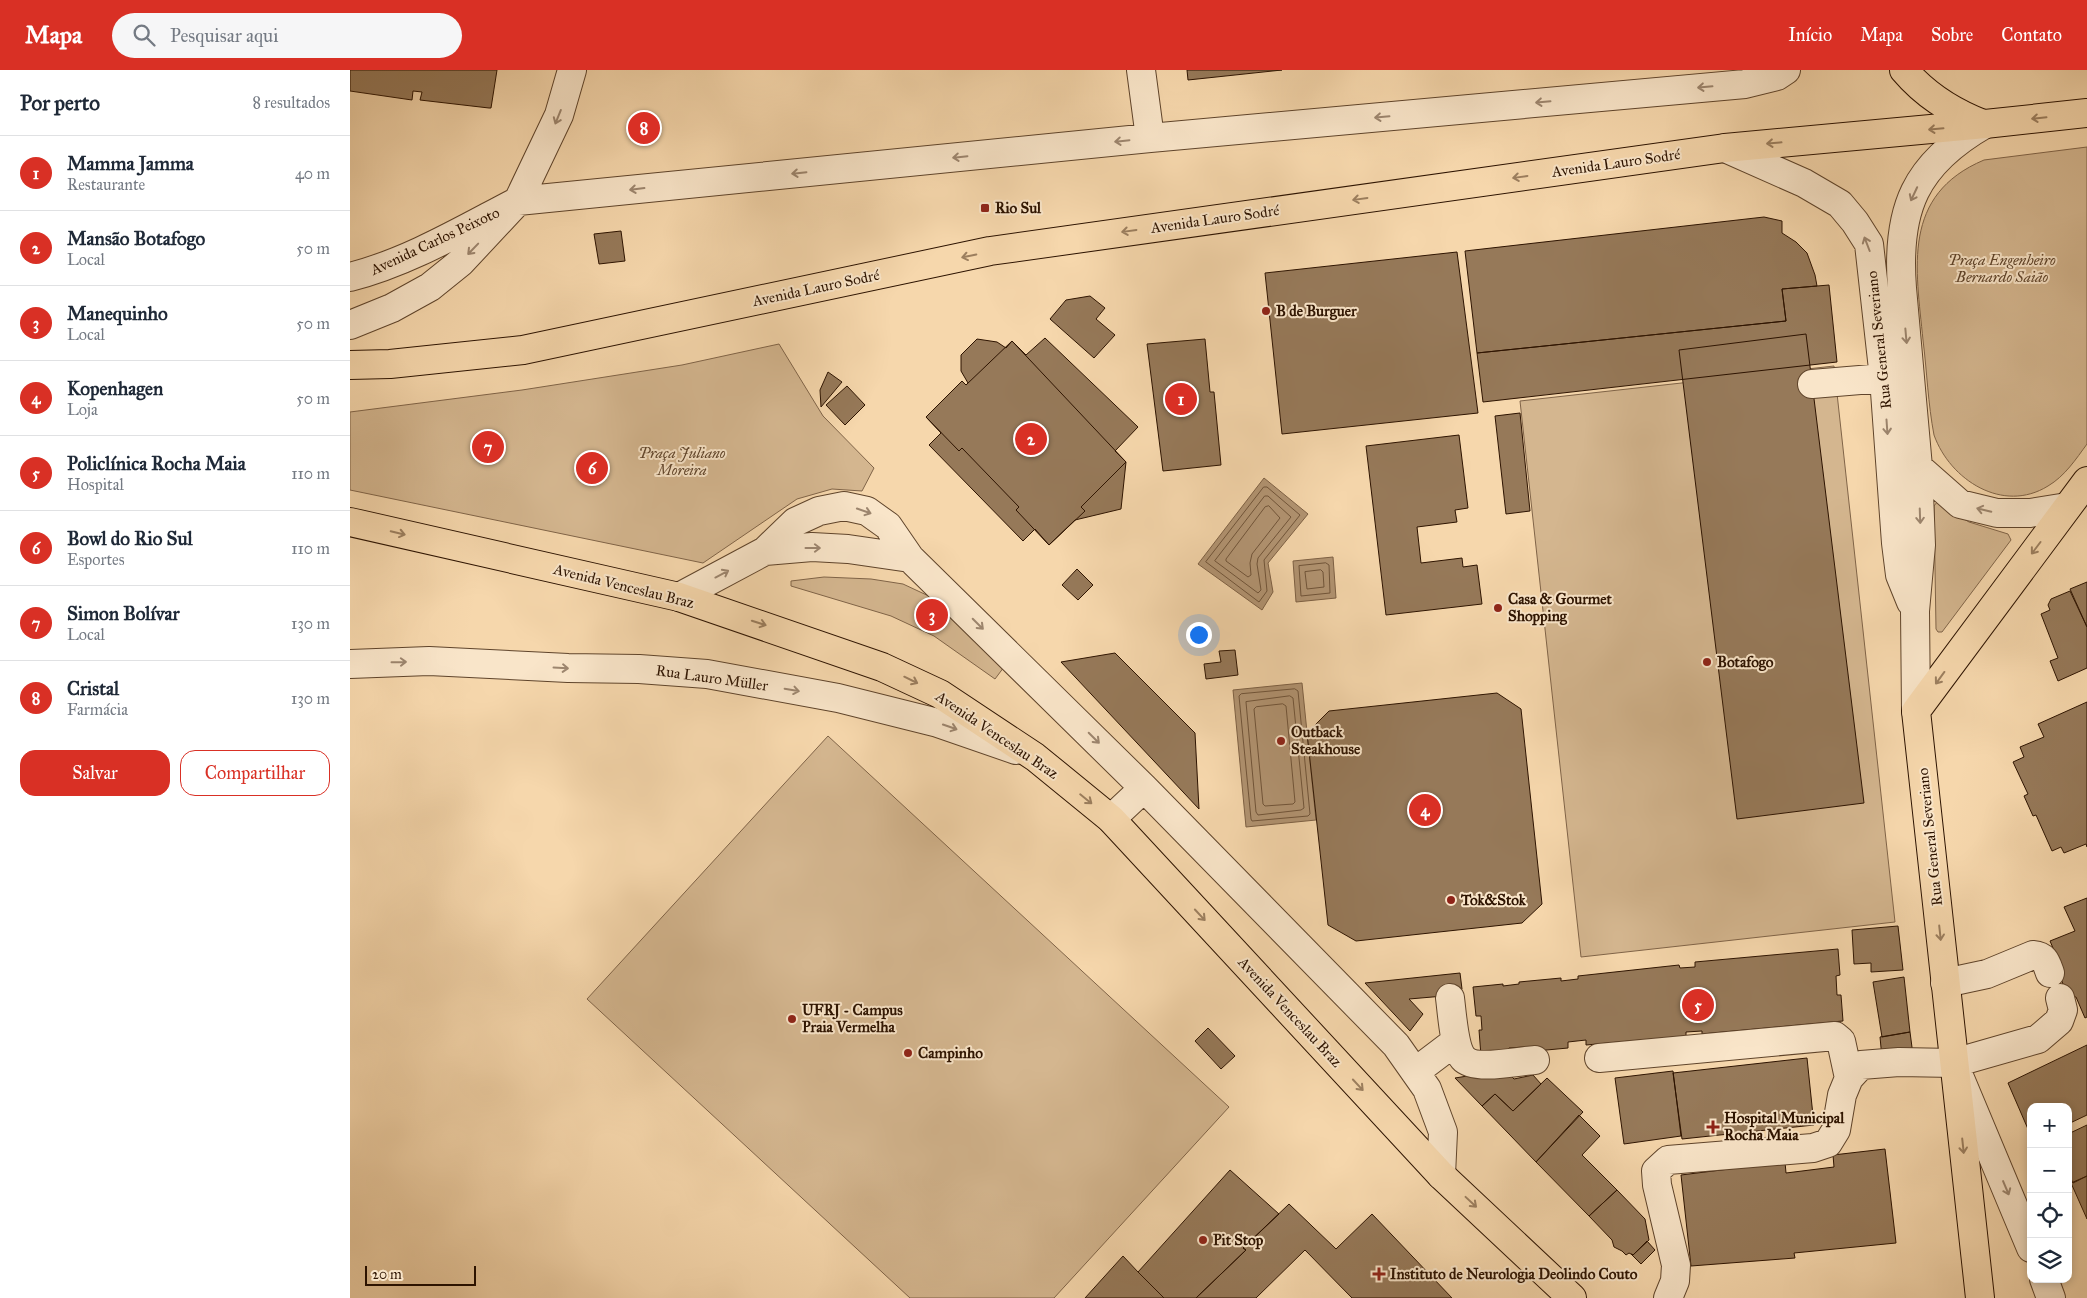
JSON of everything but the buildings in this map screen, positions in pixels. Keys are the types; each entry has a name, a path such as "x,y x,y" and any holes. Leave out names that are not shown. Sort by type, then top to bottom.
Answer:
{"main road":[{"path":"1904,70 1935,99 1959,114 1985,124"},
{"name":"Avenida Lauro Sodré","path":"350,365 390,364 523,350 990,251 1725,148 2087,113"},
{"path":"1916,710 2087,481"},
{"name":"Avenida Venceslau Braz","path":"350,522 679,597 882,667 940,694 1035,757 1111,819 1442,1175 1572,1298"},
{"name":"Rua General Severiano","path":"1916,710 1980,1298"}],"street":[{"path":"350,325 392,308 430,287 461,262 518,201 559,115 572,70"},
{"path":"1142,70 1150,138"},
{"path":"518,201 1150,138 1745,84 1777,76 1786,70"},
{"name":"Rua General Severiano","path":"1916,710 1915,611 1920,545 1918,467 1902,288 1900,258 1902,231 1909,204 1918,184 1932,165 1947,149 1985,124"},
{"name":"Rua General Severiano","path":"1725,148 1804,183 1840,204 1855,222 1869,244 1884,378 1900,575 1915,611"},
{"name":"Avenida Carlos Peixoto","path":"350,277 373,271 444,240 518,201"},
{"path":"1812,384 1884,378"},
{"path":"1918,467 1960,504 1997,513 2030,513 2067,507"},
{"path":"679,597 765,551 795,522 819,511 844,506 867,511 888,526 910,558 1144,788 1396,1045 1427,1089 1443,1132 1442,1175"},
{"path":"765,551 812,547 848,549 910,558"},
{"name":"Rua Lauro Müller","path":"350,664 429,661 568,668 639,669 707,674 838,698 938,723 1035,757"},
{"path":"1111,819 1144,788"},
{"path":"1945,983 1987,974 2033,954 2045,960 2050,973"},
{"path":"1316,963 1344,961"},
{"path":"1450,998 1456,1041 1462,1058 1469,1063 1481,1065 1535,1060"},
{"path":"1668,1298 1675,1282 1676,1265 1656,1185 1656,1171 1668,1160 1813,1148 1828,1143 1836,1130 1842,1095 1849,1078 1861,1065 1899,1062 1954,1063 2038,1039 2059,1022 2063,1010 2060,998"},
{"path":"1599,1058 1835,1036 1841,1041 1849,1078"},
{"path":"1415,1072 1456,1041"},
{"name":"Rua General Severiano","path":"1954,1063 2027,1238"},
{"path":"2046,1283 2052,1298"}],"green space":[{"name":"Praça Engenheiro Bernardo Saião","path":"2087,147 2087,444 2065,472 2048,486 2031,494 2013,496 1996,494 1980,488 1952,466 1934,435 1929,400 1917,261 1920,236 1926,213 1938,193 1957,175 1984,160"},
{"name":"Praça Juliano Moreira","path":"779,344 823,416 874,468 862,491 832,489 797,499 703,563 350,490 350,412 522,390 682,365"},
{"name":"Botafogo","path":"1834,366 1895,922 1581,957 1520,401"},
{"path":"1937,502 1969,522 2008,534 2011,540 1942,632 1938,632 1936,629 1934,506"},
{"path":"824,577 871,579 903,584 933,598 1004,667 995,679 934,636 891,616 791,586 791,581"},
{"name":"Campinho","path":"828,736 1229,1107 1054,1298 910,1298 587,999"}],"water":[{"path":"1264,478 1308,514 1268,563 1273,592 1262,610 1198,564"},
{"path":"1333,557 1336,598 1296,602 1293,561"},
{"path":"1302,683 1316,820 1246,827 1233,690"}],"place":[{"name":"Cristal","path":"644,128"},
{"name":"Rio Sul","path":"985,208"},
{"name":"B de Burguer","path":"1266,311"},
{"name":"Mamma Jamma","path":"1181,399"},
{"name":"Mansão Botafogo","path":"1031,439"},
{"name":"Simon Bolívar","path":"488,447"},
{"name":"Bowl do Rio Sul","path":"592,468"},
{"name":"Casa & Gourmet Shopping","path":"1498,608"},
{"name":"Manequinho","path":"932,615"},
{"name":"Botafogo","path":"1707,662"},
{"name":"Outback Steakhouse","path":"1281,741"},
{"name":"Kopenhagen","path":"1425,810"},
{"name":"Tok&Stok","path":"1451,900"},
{"name":"Policlínica Rocha Maia","path":"1698,1005"},
{"name":"UFRJ - Campus Praia Vermelha","path":"792,1019"},
{"name":"Campinho","path":"908,1053"},
{"name":"Hospital Municipal Rocha Maia","path":"1713,1127"},
{"name":"Pit Stop","path":"1203,1240"},
{"name":"Instituto de Neurologia Deolindo Couto","path":"1379,1274"}]}
